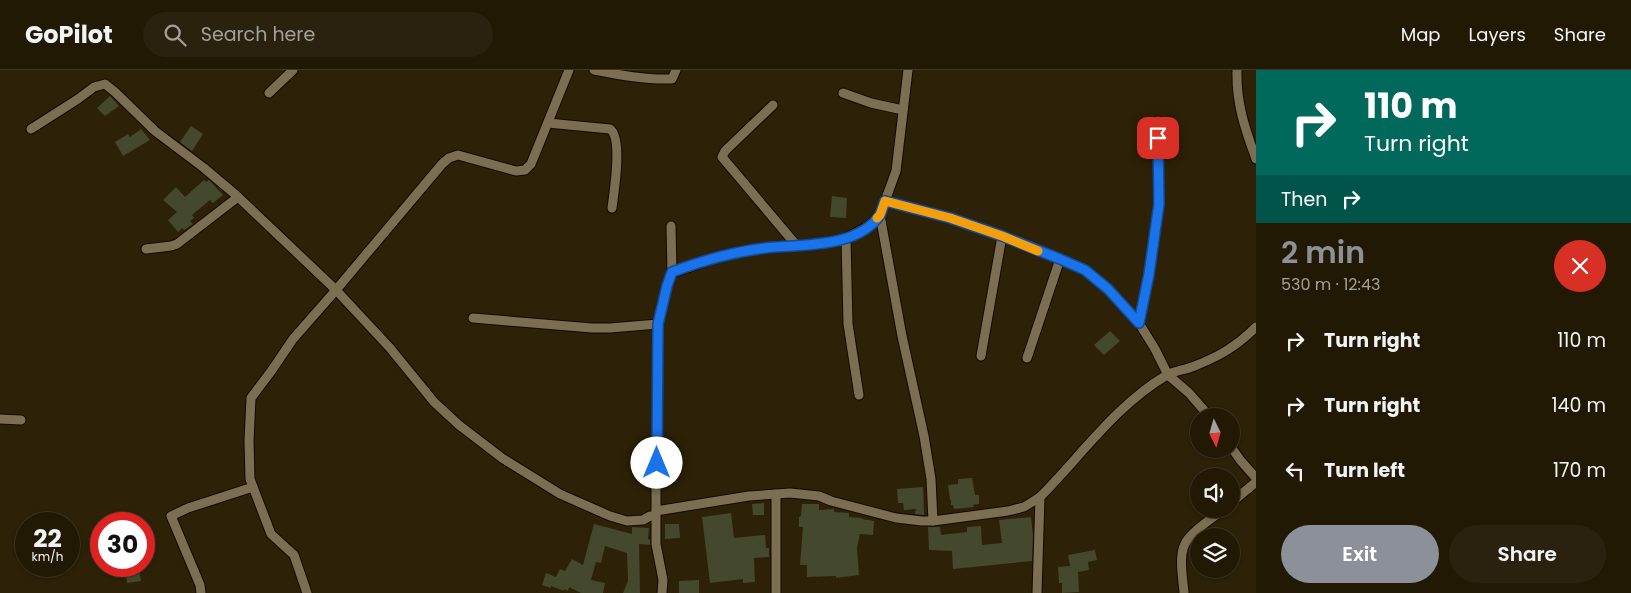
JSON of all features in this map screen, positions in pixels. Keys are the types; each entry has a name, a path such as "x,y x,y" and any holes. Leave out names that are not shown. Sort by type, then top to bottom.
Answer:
{"street":[{"path":"269,94 293,70"},
{"path":"307,593 294,554 271,534 250,479 251,398 293,339 449,158 458,155 516,171 525,170 531,164 569,70"},
{"path":"594,70 663,80 672,79 676,70"},
{"path":"672,272 743,251 821,244 846,238 869,226 880,215 896,171 908,70"},
{"path":"1237,70 1237,94 1256,160"},
{"path":"32,129 94,87 104,84 115,92 155,131 204,168 238,198 336,290 390,348 434,402 459,425 495,452 560,494 627,521 643,520 653,514 749,496 776,494 819,496 831,501 896,518 922,522 1008,511 1024,506 1040,497 1129,402 1168,375 1229,351 1243,341 1256,327"},
{"path":"843,93 871,103 903,110"},
{"path":"773,105 725,151 722,157 798,246"},
{"path":"1139,323 1149,274 1159,204 1158,121"},
{"path":"548,123 610,129 614,132 616,138 616,169 612,208"},
{"path":"146,249 177,244 238,198"},
{"path":"885,201 950,218 1002,236 1085,270 1108,289 1139,323 1168,375 1189,393 1202,408"},
{"path":"880,215 902,336 924,436 931,479 933,521"},
{"path":"657,463 658,324 672,272 670,226"},
{"path":"981,356 1002,236"},
{"path":"846,238 848,324 859,395"},
{"path":"1027,358 1060,259"},
{"path":"473,318 592,328 658,324"},
{"path":"0,419 21,420"},
{"path":"1238,458 1256,478"},
{"path":"1240,495 1256,482"},
{"path":"656,483 653,514 656,544 663,580 662,593"},
{"path":"201,593 200,585 171,516 188,508 253,487"},
{"path":"776,494 776,593"},
{"path":"1037,593 1040,497"},
{"path":"1184,593 1182,556 1184,548 1188,540 1214,518"}],"building":[{"path":"110,96 119,106 105,116 97,108"},
{"path":"191,126 203,134 192,151 180,142"},
{"path":"141,129 150,140 123,156 115,142 128,134 130,137"},
{"path":"204,180 206,182 209,180 223,195 213,203 210,200 192,215 194,218 190,221 193,224 184,230 182,228 178,232 168,220 177,212 163,200 176,187 185,197"},
{"path":"832,196 847,198 846,218 830,217"},
{"path":"1110,331 1120,341 1104,355 1094,345"},
{"path":"972,478 975,495 979,495 979,504 973,505 974,507 954,509 953,505 951,505 948,485 958,484 958,479"},
{"path":"923,487 924,515 915,514 916,509 904,510 903,503 898,503 897,489"},
{"path":"764,503 764,515 753,515 752,504"},
{"path":"802,504 819,504 819,510 834,509 834,512 849,513 849,517 874,521 873,535 860,534 857,548 859,575 836,578 836,576 807,577 807,565 800,565 803,527 799,527 799,517 801,516"},
{"path":"731,513 734,538 765,535 766,548 769,548 769,557 754,558 755,582 743,583 743,579 710,583 702,517"},
{"path":"1031,517 1033,536 1032,561 953,569 952,551 929,550 928,527 940,527 941,535 967,532 967,527 981,526 982,545 1002,543 999,520"},
{"path":"594,524 632,534 632,527 649,528 648,539 650,540 650,545 639,544 640,593 623,593 628,581 627,553 605,546 601,563 596,562 591,580 605,583 603,593 581,593 569,587 568,591 564,589 564,591 542,585 546,573 556,577 560,569 565,571 572,559 583,565"},
{"path":"665,524 679,524 680,538 665,539"},
{"path":"1095,550 1097,560 1088,562 1089,570 1078,572 1079,592 1062,593 1062,583 1059,583 1058,567 1070,566 1068,555"},
{"path":"126,577 140,577 141,581 127,583"},
{"path":"699,580 699,593 679,593 679,581"}],"slow traffic":[{"path":"877,218 885,201 950,218 1038,251"}],"route":[{"path":"657,463 658,324 672,272 743,251 821,244 846,238 869,226 880,215 885,201 950,218 1002,236 1085,270 1108,289 1139,323 1149,274 1159,204 1158,138"}]}
